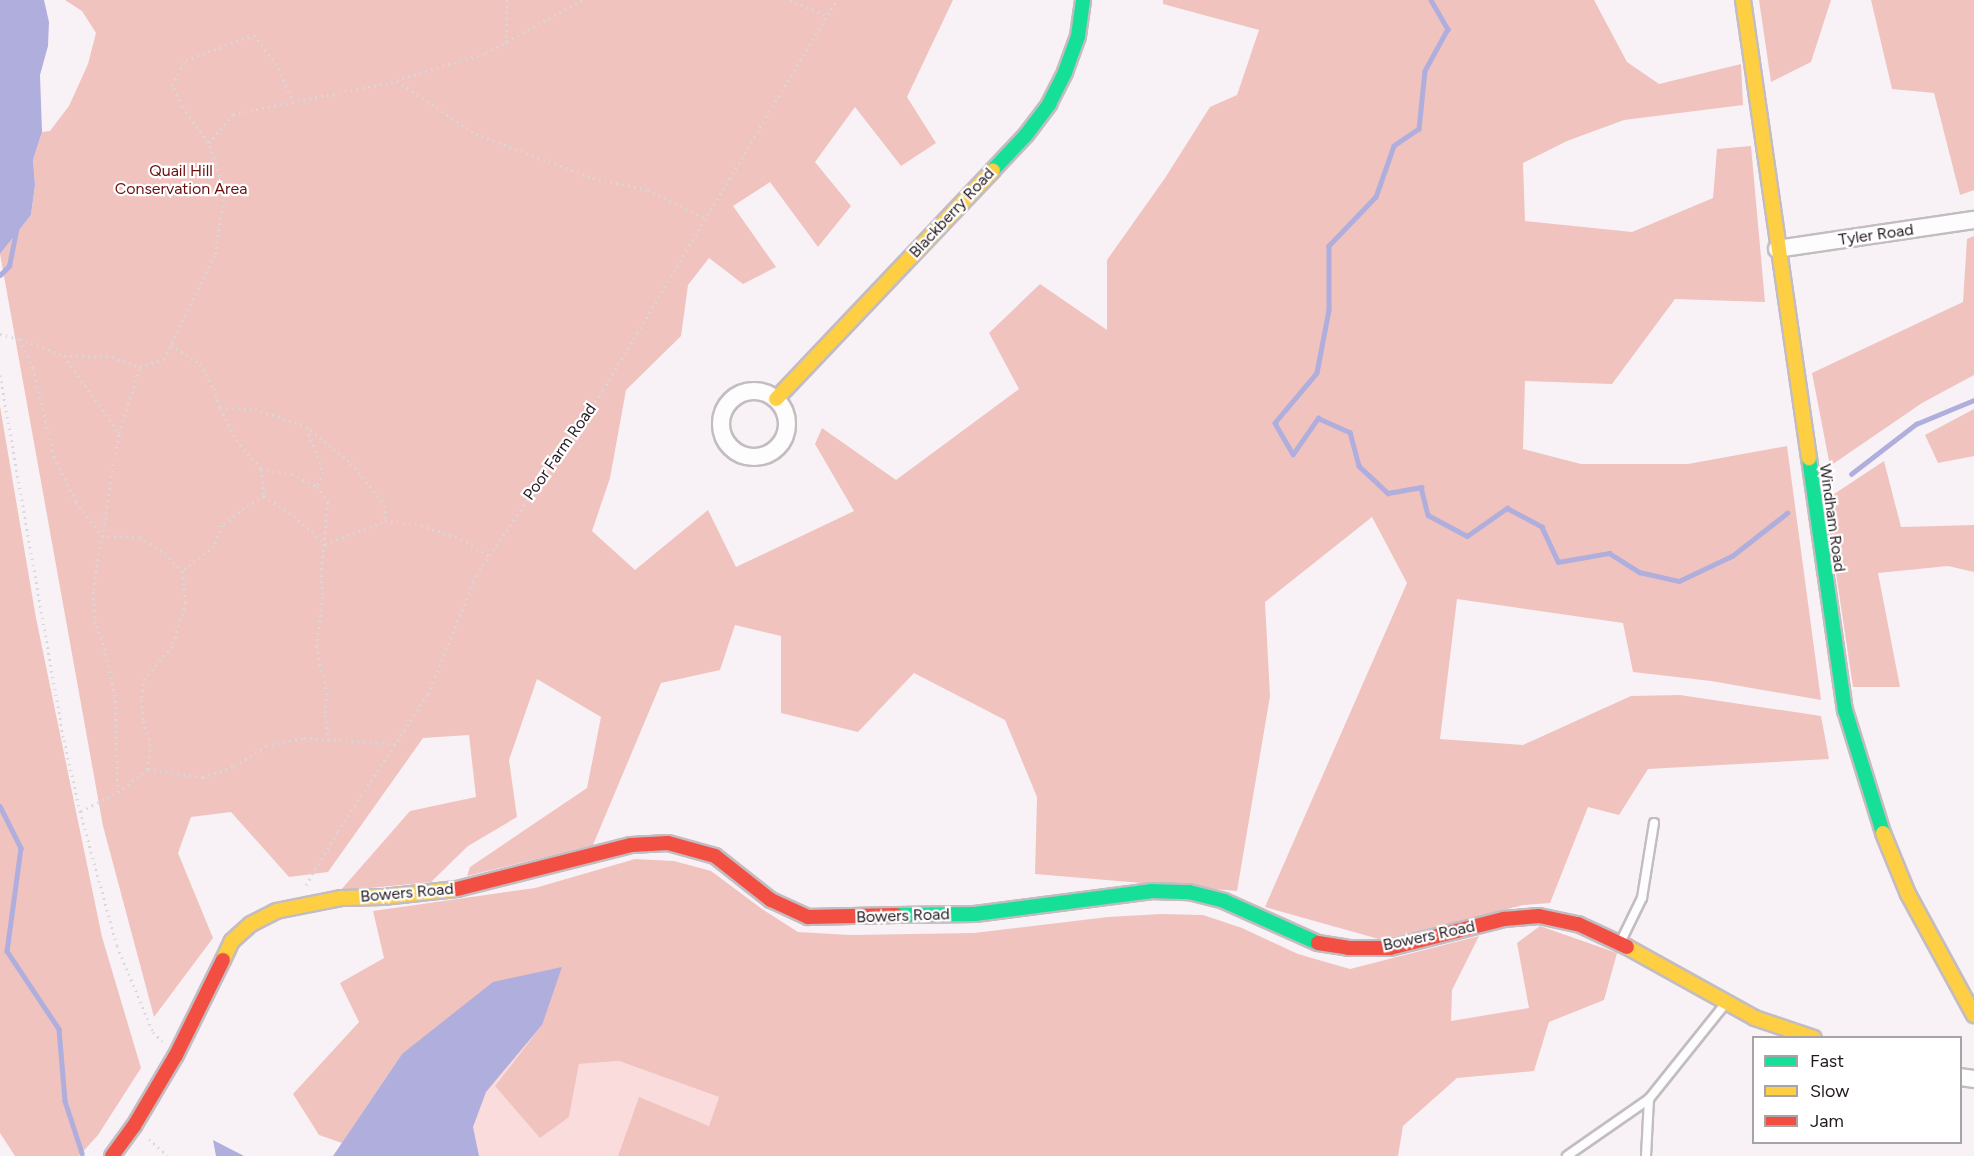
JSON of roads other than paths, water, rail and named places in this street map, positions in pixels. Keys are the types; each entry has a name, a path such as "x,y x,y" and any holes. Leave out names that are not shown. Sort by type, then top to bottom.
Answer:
{"street":[{"name":"Blackberry Road","path":"776,399 1026,135 1049,104 1065,72 1078,36 1083,0"},
{"name":"Windham Road","path":"1743,0 1845,710 1888,847 1908,894 1974,1015"},
{"name":"Tyler Road","path":"1777,249 1974,220"},
{"path":"755,391 776,399 786,413 788,425 779,446 759,457 747,456 732,449 725,440 721,423 723,411 729,402 738,395 755,391"},
{"name":"Bowers Road","path":"112,1156 134,1126 176,1055 232,941 251,924 276,911 293,907 341,898 383,897 459,889 631,845 668,843 715,856 771,900 808,917 975,914 1113,895 1190,892 1224,901 1313,942 1348,948 1390,948 1504,919 1539,916 1578,924 1620,944 1755,1018 1808,1036"}],"lane":[{"path":"1620,944 1642,898 1654,823"},
{"path":"1568,1156 1650,1100 1726,1003"},
{"path":"1646,1156 1650,1100"}],"water":[{"path":"0,0 44,0 49,22 48,46 40,75 42,132 33,160 35,185 31,215 0,254"},
{"path":"562,967 542,1025 486,1092 473,1127 479,1156 333,1156 402,1054 493,982"},
{"path":"213,1140 244,1156 216,1156"}],"waterway":[{"path":"1431,0 1448,29 1425,71 1419,129 1394,146 1376,197 1329,246 1329,310 1317,373 1275,423 1293,454 1318,418 1350,432 1359,466 1388,493 1421,487 1428,515 1467,536 1507,508 1542,527 1558,562 1609,553 1639,572 1679,581 1732,556 1787,513"},
{"path":"0,275 9,266 17,226"},
{"path":"1851,474 1916,424 1974,400"},
{"path":"0,806 21,848 7,951 59,1029 65,1101 82,1153"}],"park label":[{"name":"Quail Hill Conservation Area","path":"181,180"}]}
